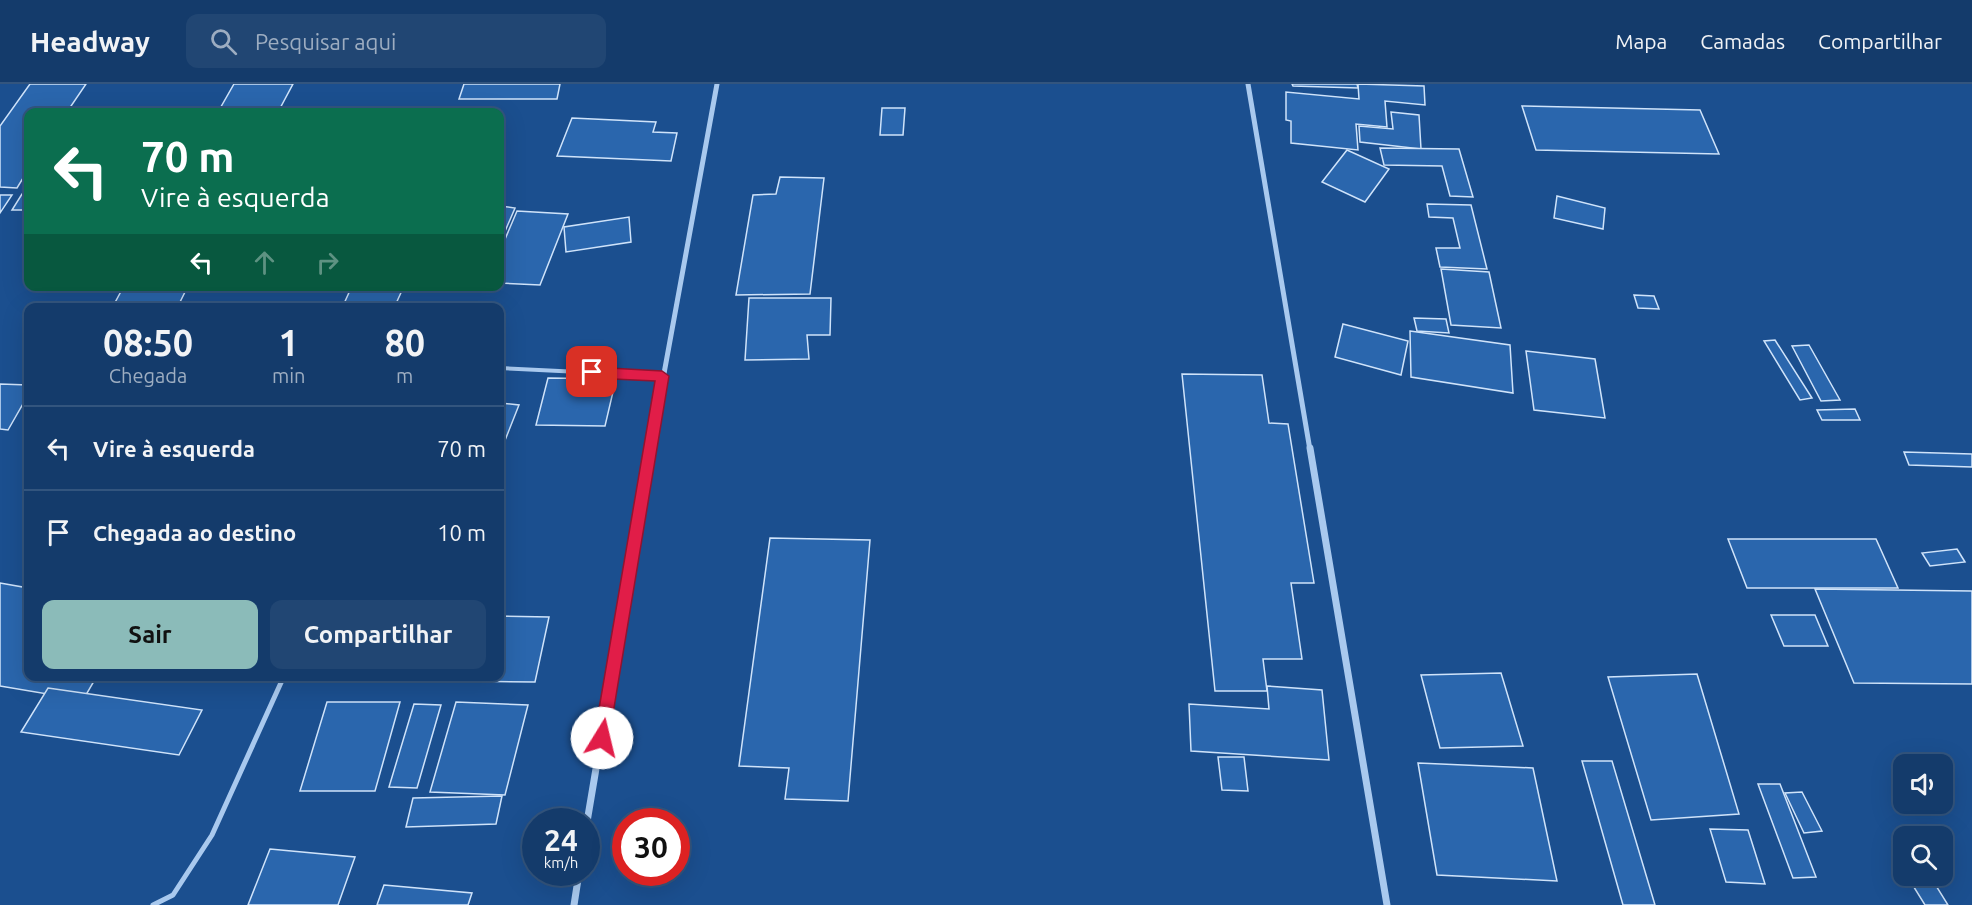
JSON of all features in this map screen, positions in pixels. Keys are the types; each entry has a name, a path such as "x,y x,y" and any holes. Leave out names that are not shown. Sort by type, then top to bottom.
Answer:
{"street":[{"path":"589,808 662,376 717,84"},
{"path":"1248,84 1387,905"},
{"path":"574,905 577,886"}],"lane":[{"path":"504,368 662,376"},
{"path":"153,905 173,895 212,835 282,681"}],"building":[{"path":"30,84 86,84 70,108 24,108 24,177 17,188 0,187 0,126"},
{"path":"234,84 293,84 280,108 220,108"},
{"path":"464,84 560,84 557,99 459,99"},
{"path":"1292,84 1357,84 1358,88 1293,86"},
{"path":"1358,84 1424,86 1425,105 1385,101 1387,127 1356,124 1358,150 1291,143 1291,121 1286,120 1286,92 1359,99"},
{"path":"1522,106 1700,110 1719,154 1536,150"},
{"path":"882,108 905,108 903,135 880,135"},
{"path":"1391,112 1419,115 1421,149 1360,142 1359,126 1393,129"},
{"path":"572,118 656,122 653,132 677,133 671,161 557,156"},
{"path":"1380,148 1459,149 1473,197 1450,196 1442,166 1384,165"},
{"path":"1347,150 1389,169 1365,202 1322,182"},
{"path":"780,177 824,178 810,294 736,295 753,195 776,194"},
{"path":"22,194 24,194 24,210 12,210"},
{"path":"0,195 12,195 0,213"},
{"path":"1557,196 1605,208 1603,229 1554,218"},
{"path":"1427,204 1471,205 1487,269 1440,267 1436,248 1460,248 1453,218 1429,217"},
{"path":"504,207 515,208 504,234"},
{"path":"517,211 568,214 540,285 504,283 504,242"},
{"path":"629,217 631,242 566,252 564,227"},
{"path":"1441,269 1489,272 1501,328 1451,325"},
{"path":"121,291 186,291 180,303 115,303"},
{"path":"350,291 402,291 396,303 344,303"},
{"path":"1634,295 1654,296 1659,309 1638,308"},
{"path":"749,298 831,298 830,335 807,335 809,359 745,360"},
{"path":"1414,318 1446,319 1449,333 1417,331"},
{"path":"1343,324 1408,341 1401,375 1335,357"},
{"path":"1410,331 1510,345 1513,393 1411,377"},
{"path":"1775,340 1812,398 1800,400 1764,341"},
{"path":"1809,345 1840,400 1821,401 1792,346"},
{"path":"1526,351 1595,359 1605,418 1534,410"},
{"path":"1182,374 1262,375 1269,423 1288,424 1314,583 1291,583 1302,659 1263,659 1267,691 1215,691"},
{"path":"548,378 616,379 605,426 536,425"},
{"path":"0,384 24,385 24,402 8,430 0,429"},
{"path":"504,403 519,405 504,443"},
{"path":"1855,409 1860,420 1822,420 1817,410"},
{"path":"1904,452 1972,454 1972,467 1909,465"},
{"path":"770,538 870,540 848,801 785,799 789,768 739,766"},
{"path":"1728,539 1876,539 1898,588 1747,588"},
{"path":"1957,549 1965,562 1930,566 1922,553"},
{"path":"0,583 24,587 24,681 94,681 83,700 0,686"},
{"path":"1815,589 1972,591 1972,684 1854,683"},
{"path":"1771,615 1815,615 1828,646 1784,646"},
{"path":"504,616 549,617 535,682 462,681 504,681"},
{"path":"1501,673 1523,746 1440,748 1421,675"},
{"path":"1697,674 1739,814 1651,820 1608,677"},
{"path":"1267,686 1322,690 1329,760 1191,751 1189,704 1269,709"},
{"path":"48,688 202,710 179,755 21,732"},
{"path":"327,702 400,702 375,791 300,791"},
{"path":"456,702 528,705 505,795 430,792"},
{"path":"414,704 441,705 417,788 389,787"},
{"path":"1218,757 1244,757 1248,791 1222,790"},
{"path":"1582,761 1612,761 1655,905 1623,905"},
{"path":"1418,763 1533,768 1557,881 1437,875"},
{"path":"1758,784 1780,784 1816,877 1793,878"},
{"path":"1802,792 1822,831 1804,833 1785,793"},
{"path":"502,796 496,824 406,827 413,798"},
{"path":"1710,829 1748,830 1765,884 1726,882"},
{"path":"270,849 355,857 338,905 248,905"},
{"path":"384,885 472,893 468,905 377,905"},
{"path":"1913,886 1936,886 1948,905 1925,905"}],"route":[{"path":"592,372 662,376 602,738"}]}
